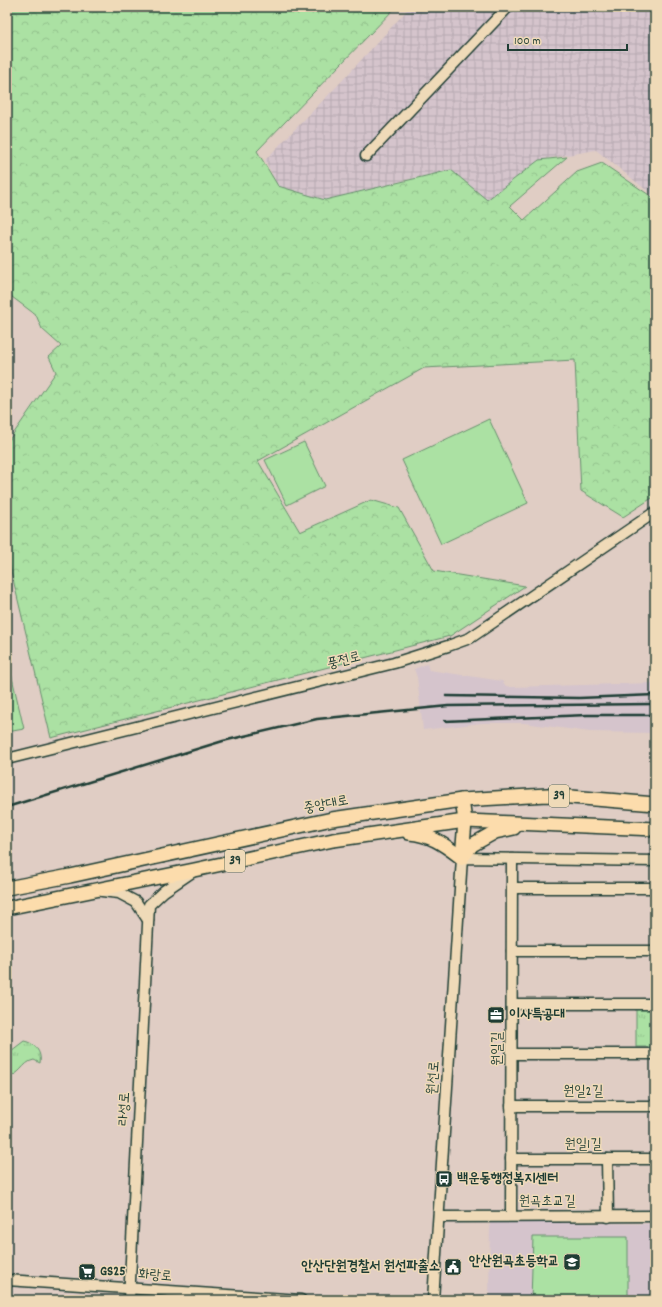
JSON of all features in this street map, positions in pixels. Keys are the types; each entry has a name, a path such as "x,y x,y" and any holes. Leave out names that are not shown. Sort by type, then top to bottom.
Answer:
{"main road":[{"name":"중앙대로","path":"7,888 70,876 332,819 462,800 547,796 655,804"},
{"path":"462,800 465,821 462,858"},
{"name":"39","path":"7,908 333,840 465,821 655,829"},
{"path":"462,858 472,845 495,832 532,823"},
{"path":"395,831 422,834 442,843 462,858"}],"street":[{"path":"366,156 508,7"},
{"name":"풍전로","path":"7,759 394,663 470,638 655,512"},
{"path":"462,858 655,862"},
{"name":"원선로","path":"434,1300 462,858"},
{"name":"원일길","path":"511,1216 512,859"},
{"name":"라성로","path":"129,1300 149,905 164,890 194,870"},
{"path":"512,888 655,888"},
{"path":"94,890 119,893 136,902 148,920"},
{"path":"512,951 655,951"},
{"path":"512,1004 655,1004"},
{"path":"512,1054 655,1054"},
{"name":"원일2길","path":"511,1106 655,1106"},
{"name":"원일1길","path":"511,1159 655,1159"},
{"path":"607,1159 608,1217"},
{"name":"원곡초교길","path":"439,1217 655,1216"},
{"name":"화랑로","path":"7,1280 301,1300"}],"shaded area":[{"path":"410,7 648,7 655,14 655,197 596,150 539,160 487,200 451,170 325,200 297,194 278,186 265,160 339,84"},
{"path":"427,664 429,670 502,681 506,686 511,687 655,683 655,733 590,732 524,723 482,723 423,730 417,677 414,669"},
{"name":"안산원곡초등학교","path":"490,1222 655,1224 655,1300 489,1300"}],"green space":[{"path":"7,7 396,7 257,151 278,186 325,200 451,170 487,200 539,160 567,157 510,206 524,220 577,172 602,163 655,199 655,496 623,517 581,491 575,360 424,368 258,461 300,532 371,500 399,508 434,571 525,586 450,636 51,738 7,554 7,443 56,372 49,357 61,346 42,329 36,315 12,297 7,280"},
{"path":"489,419 528,503 441,544 402,460"},
{"path":"304,442 325,486 287,505 265,460"},
{"path":"7,656 24,729 7,732"},
{"path":"636,1007 655,1007 655,1047 636,1047"},
{"path":"24,1041 28,1042 37,1049 40,1055 40,1063 34,1060 30,1061 15,1074 7,1076 7,1054"},
{"path":"533,1237 628,1237 628,1300 531,1300"}],"railway":[{"path":"446,696 579,698 655,695"},
{"path":"7,807 223,741 317,719 448,706 655,704"},
{"path":"445,721 587,715 655,715"}],"place":[{"name":"이사특공대","path":"496,1015"},
{"name":"백운동행정복지센터","path":"444,1179"},
{"name":"안산원곡초등학교","path":"572,1262"},
{"name":"안산단원경찰서 원선파출소","path":"453,1267"},
{"name":"GS25","path":"87,1272"}]}
